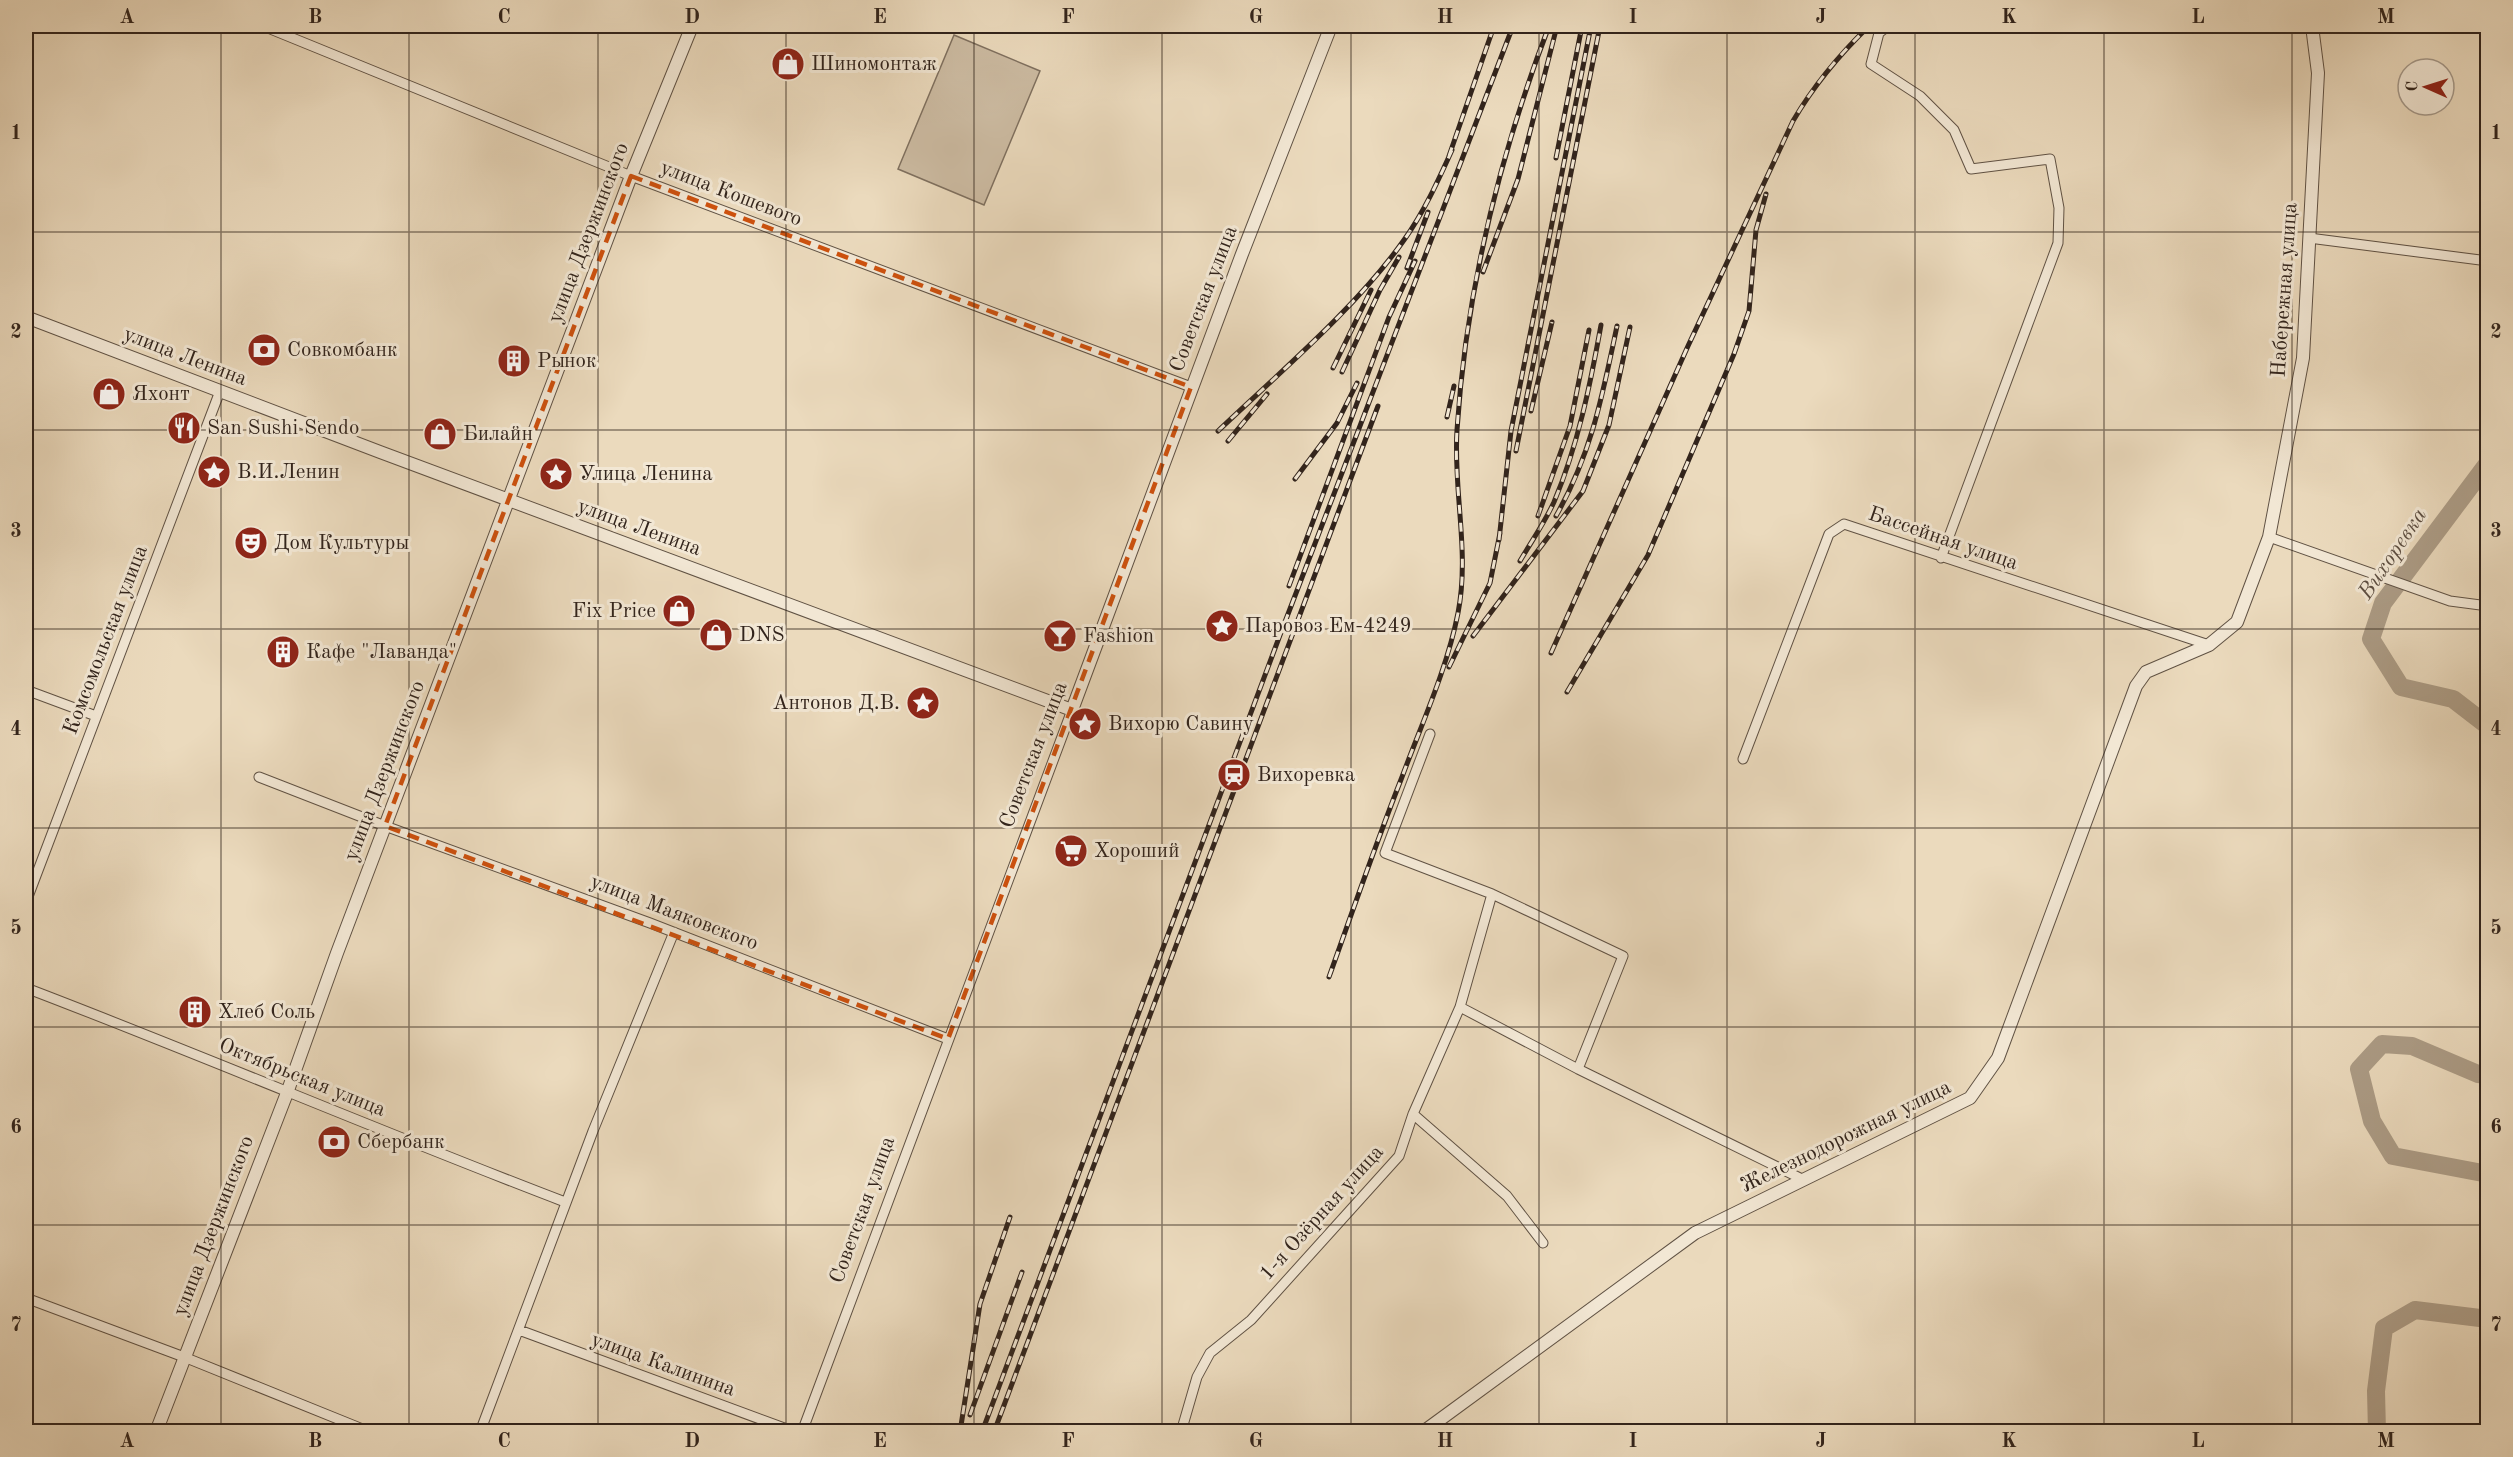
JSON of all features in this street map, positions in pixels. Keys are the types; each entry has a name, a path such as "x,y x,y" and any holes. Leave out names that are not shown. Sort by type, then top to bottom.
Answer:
{"street":[{"name":"улица Кошевого","path":"263,26 631,176 1191,387"},
{"name":"улица Дзержинского","path":"156,1431 287,1094 385,826 631,176 692,26"},
{"name":"Советская улица","path":"802,1431 1191,387 1330,26"},
{"path":"1888,26 1879,33 1871,64 1920,96 1954,130 1971,170 2050,159 2059,208 2058,243 1941,558"},
{"name":"Набережная улица","path":"2209,645 2236,622 2269,537 2303,358 2318,73 2312,26"},
{"path":"2309,238 2487,261"},
{"name":"улица Ленина","path":"26,317 1072,710"},
{"name":"Комсомольская улица","path":"26,902 220,391"},
{"name":"Бассейная улица","path":"1743,759 1829,534 1844,524 2209,645"},
{"path":"2269,537 2450,601 2487,606"},
{"name":"Железнодорожная улица","path":"1423,1431 1695,1233 1970,1098 1998,1058 2136,686 2146,672 2209,645"},
{"path":"26,690 96,716"},
{"path":"1430,734 1385,853 1492,894 1623,956 1578,1069"},
{"path":"259,777 385,826"},
{"name":"улица Маяковского","path":"385,826 674,932 948,1039"},
{"name":"1-я Озёрная улица","path":"1181,1431 1197,1377 1210,1353 1251,1320 1399,1155 1413,1114 1460,1007 1492,894"},
{"path":"480,1431 565,1202 674,932"},
{"name":"Октябрьская улица","path":"26,988 158,1038 287,1094 565,1202"},
{"path":"1460,1007 1578,1069 1804,1180"},
{"path":"1413,1114 1507,1196 1543,1243"},
{"path":"26,1298 184,1357 370,1431"},
{"name":"улица Калинина","path":"519,1330 795,1431"}],"highlighted area":[{"path":"631,176 1191,387 948,1039 385,826"}],"shaded area":[{"path":"954,35 1040,71 984,205 898,169"}],"waterway":[{"name":"Вихоревка","path":"2488,463 2383,603 2371,639 2401,687 2453,699 2488,726"},
{"name":"Вихоревка","path":"2488,1075 2478,1074 2412,1046 2382,1044 2359,1069 2372,1121 2393,1156 2488,1174"},
{"name":"Вихоревка","path":"2377,1432 2376,1391 2384,1328 2415,1310 2488,1319"}],"railway":[{"path":"1449,156 1494,26"},
{"path":"982,1432 1280,635 1513,26"},
{"path":"1329,977 1433,696 1458,613 1462,544 1456,453 1461,378 1468,326 1500,174 1549,26"},
{"path":"1483,272 1518,179 1557,26"},
{"path":"1556,158 1582,26"},
{"path":"1499,540 1511,431 1591,26"},
{"path":"1516,451 1600,26"},
{"path":"1551,653 1688,346 1793,121 1828,71 1869,26"},
{"path":"1218,431 1341,315 1385,265 1418,218 1452,150"},
{"path":"1567,692 1648,555 1734,354 1749,311 1756,230 1766,194"},
{"path":"1407,268 1428,212"},
{"path":"1342,372 1380,290 1399,257"},
{"path":"1289,586 1389,317 1415,261"},
{"path":"1333,368 1371,290"},
{"path":"1531,411 1552,322"},
{"path":"1520,561 1550,509 1570,459 1588,393 1601,325"},
{"path":"1556,516 1579,469 1587,446 1601,400 1617,326"},
{"path":"1473,636 1583,491 1609,425 1630,327"},
{"path":"1538,516 1570,426 1589,330"},
{"path":"1295,479 1337,423 1357,383"},
{"path":"1447,417 1454,386"},
{"path":"1228,441 1267,394"},
{"path":"994,1432 1378,406"},
{"path":"1449,667 1490,583 1500,533"},
{"path":"960,1432 980,1304 1010,1217"},
{"path":"970,1415 1022,1272"}],"place":[{"name":"Шиномонтаж","path":"788,64"},
{"name":"Совкомбанк","path":"264,350"},
{"name":"Рынок","path":"514,361"},
{"name":"Яхонт","path":"109,394"},
{"name":"San Sushi Sendo","path":"184,428"},
{"name":"Билайн","path":"440,434"},
{"name":"В.И.Ленин","path":"214,472"},
{"name":"Улица Ленина","path":"556,474"},
{"name":"Дом Культуры","path":"251,543"},
{"name":"Fix Price","path":"679,611"},
{"name":"Паровоз Ем-4249","path":"1222,626"},
{"name":"DNS","path":"716,635"},
{"name":"Fashion","path":"1060,636"},
{"name":"Кафе \"Лаванда\"","path":"283,652"},
{"name":"Антонов Д.В.","path":"923,703"},
{"name":"Вихорю Савину","path":"1085,724"},
{"name":"Вихоревка","path":"1234,775"},
{"name":"Хороший","path":"1071,851"},
{"name":"Хлеб Соль","path":"195,1012"},
{"name":"Сбербанк","path":"334,1142"}]}
